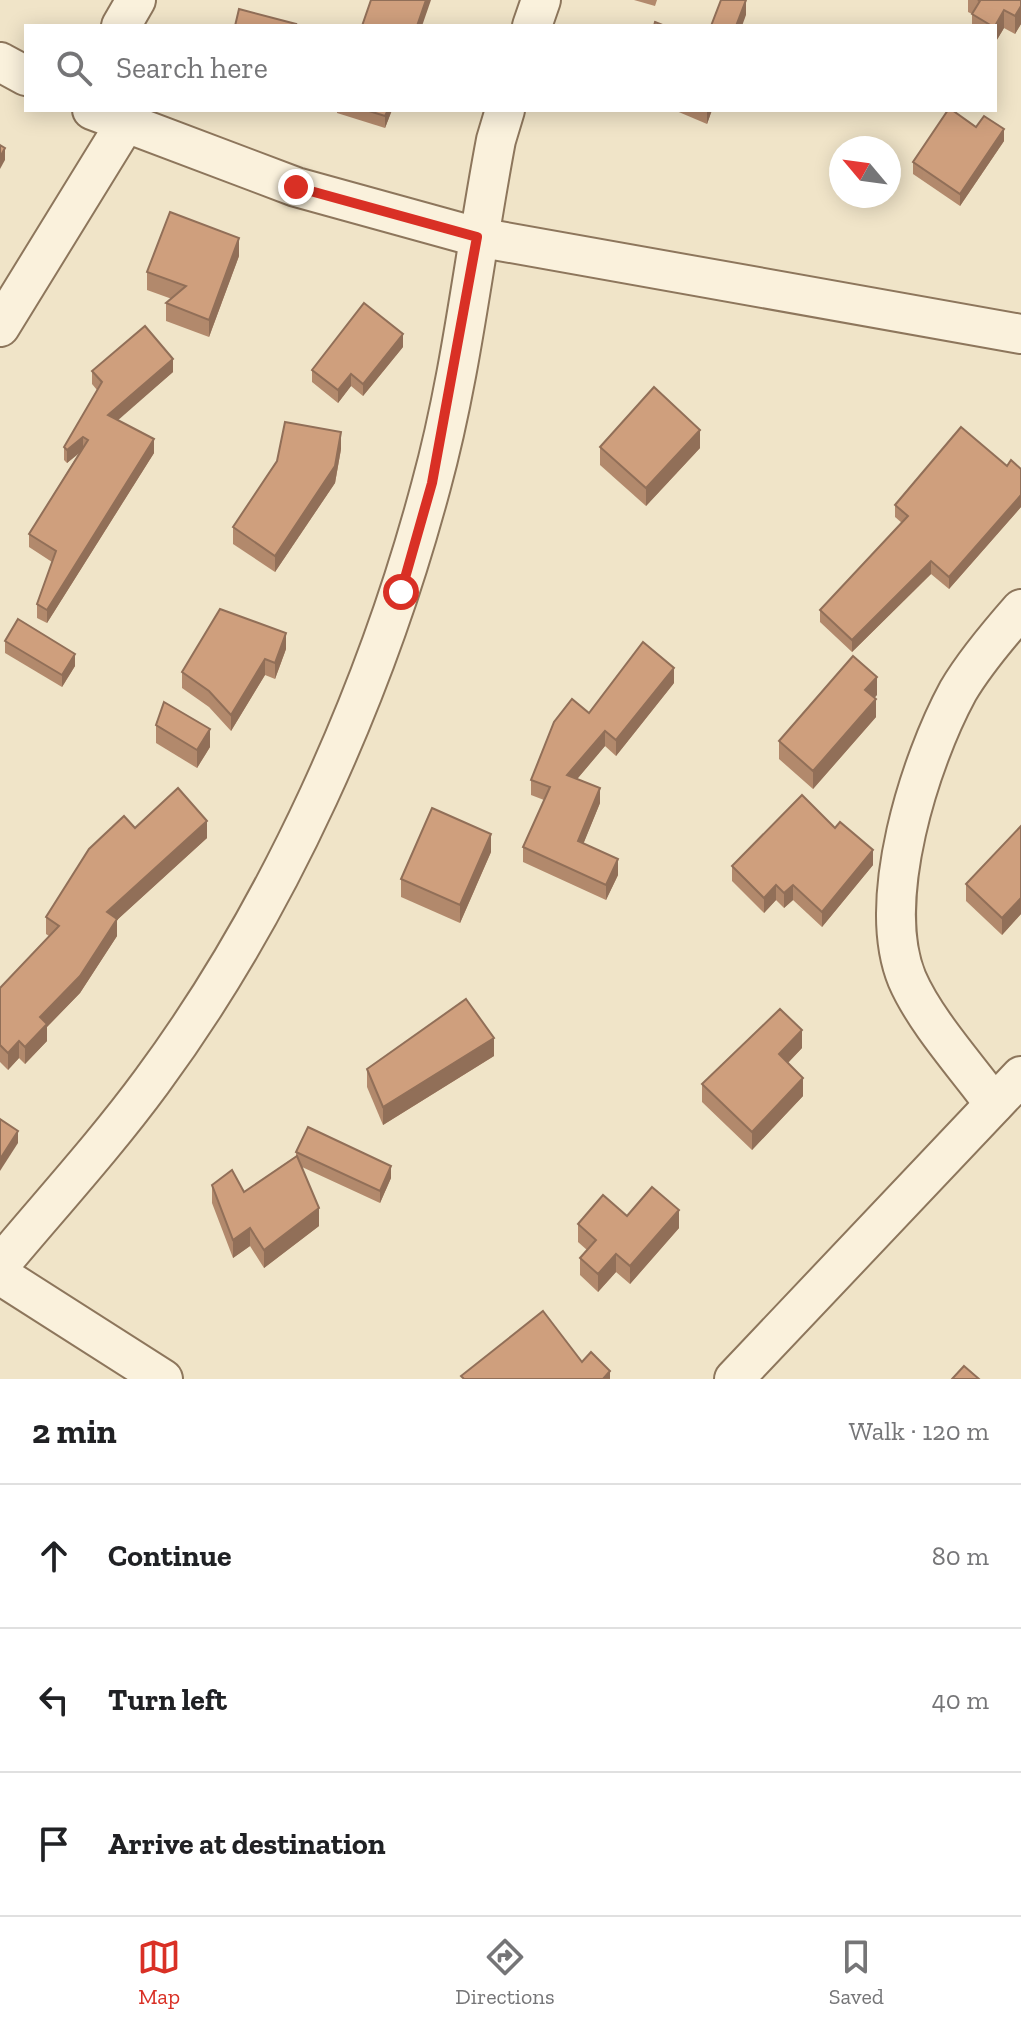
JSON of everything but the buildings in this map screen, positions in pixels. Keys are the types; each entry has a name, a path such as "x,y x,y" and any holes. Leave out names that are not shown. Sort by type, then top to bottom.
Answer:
{"street":[{"path":"122,24 136,0"},
{"path":"533,24 541,0"},
{"path":"0,62 24,75"},
{"path":"0,1265 152,1080 240,945 299,835 401,592 432,483 477,237 505,112"},
{"path":"0,327 108,117 296,187 477,237 1020,331"},
{"path":"994,1104 908,979 898,945 898,885 909,830 935,740 959,689 1021,609"},
{"path":"734,1379 1021,1076"},
{"path":"0,1275 163,1379"}],"route":[{"path":"296,187 477,237 432,483 401,592"}]}
